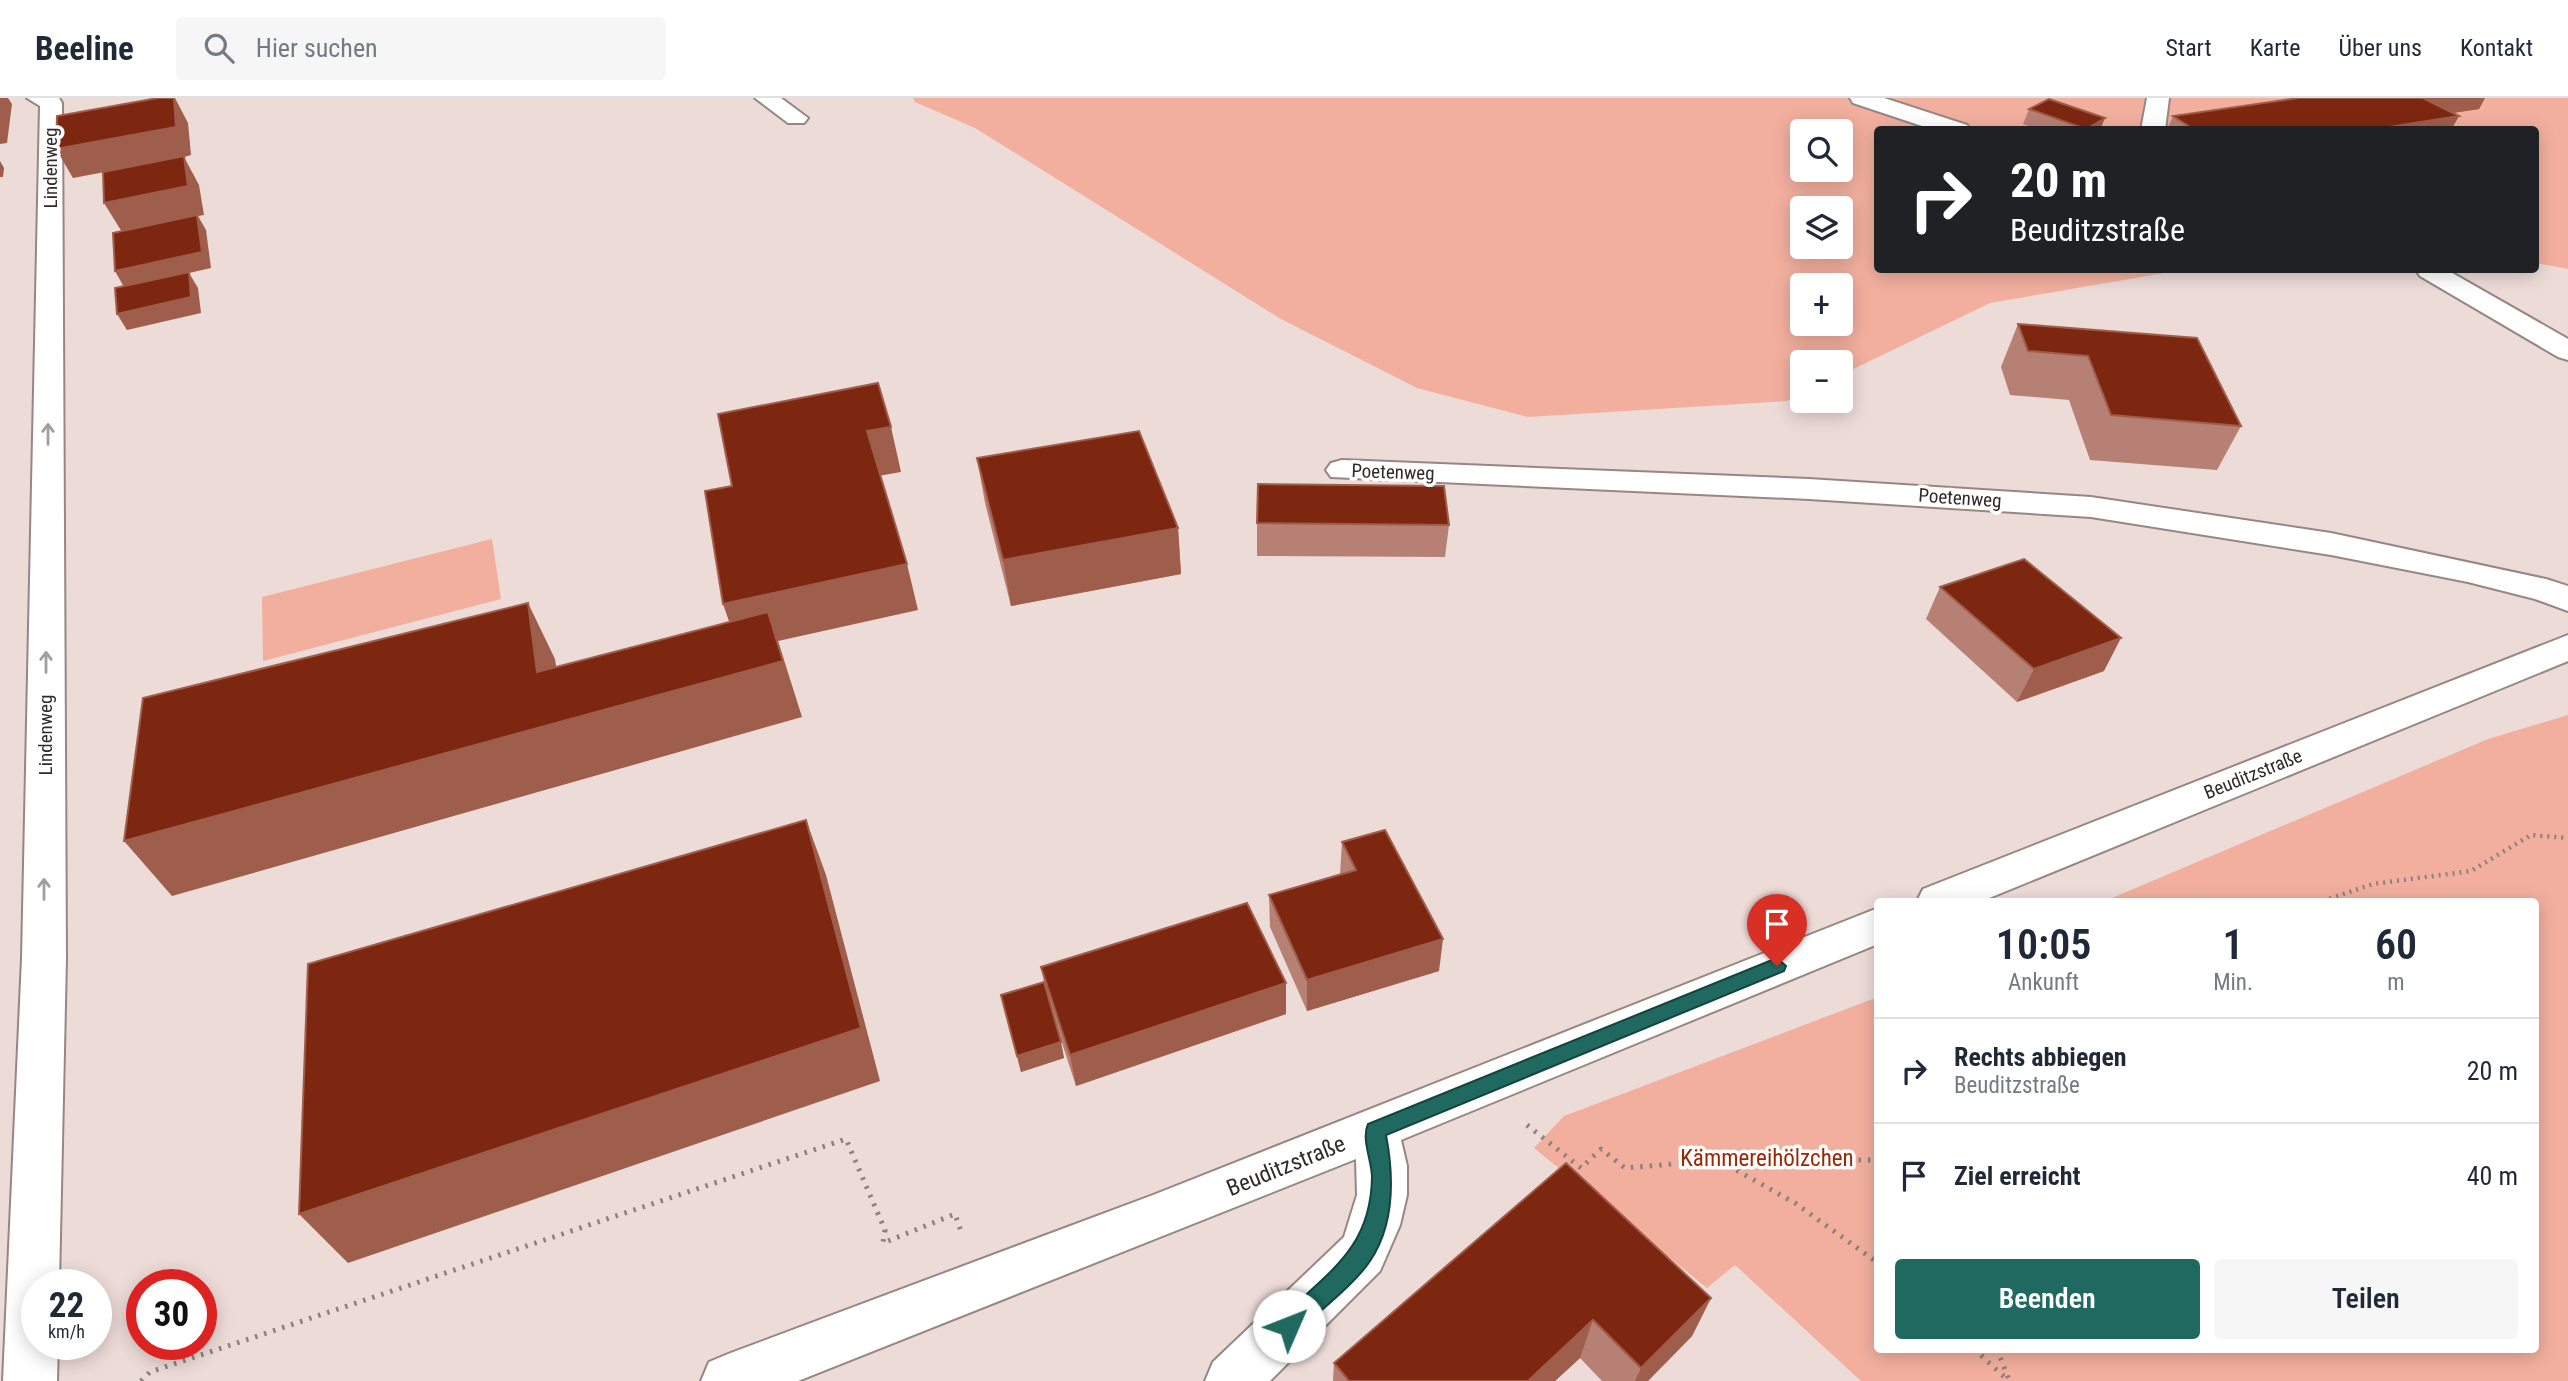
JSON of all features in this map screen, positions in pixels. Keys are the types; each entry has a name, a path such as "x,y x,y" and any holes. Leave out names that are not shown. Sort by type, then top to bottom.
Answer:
{"street":[{"name":"Lindenweg","path":"30,1381 44,958 51,103 38,98"},
{"path":"766,98 796,118"},
{"path":"1861,98 1947,126"},
{"path":"2153,126 2158,98"},
{"path":"2434,273 2568,351"},
{"name":"Poetenweg","path":"1342,470 1809,489 2091,507 2368,551 2481,574 2546,590 2568,600"},
{"name":"Beuditzstraße","path":"1945,898 2568,647"},
{"name":"Beuditzstraße","path":"728,1381 1375,1130 1874,927"},
{"path":"1232,1381 1362,1254 1375,1225 1382,1195 1382,1166 1375,1130"}],"path":[{"path":"2332,898 2373,884 2471,871 2530,835 2568,838"},
{"path":"141,1381 150,1372 846,1139 885,1230"},
{"path":"1553,1145 1581,1168 1601,1149 1625,1168 1675,1161 1718,1159 1874,1160"},
{"path":"1718,1159 1795,1203 1874,1260"},
{"path":"1978,1353 2010,1381"},
{"path":"1999,1353 2010,1381"}],"green space":[{"path":"913,98 2568,98 2568,269 2539,264 2539,126 1874,126 1874,273 2165,273 1990,303 1853,369 1853,350 1790,350 1790,399 1787,401 1528,417 1417,388 1281,319 975,128 915,102"},
{"path":"492,539 501,599 263,661 262,597"},
{"name":"Kämmereihölzchen","path":"2568,715 2568,1381 1861,1381 1735,1265 1707,1288 1534,1148 1564,1116 1874,999 1874,1353 2539,1353 2539,898 2112,898 2488,739"}],"building":[{"path":"158,98 174,98 176,127 56,149 57,116"},
{"path":"2299,98 2423,98 2459,116 2395,126 2189,126 2173,116"},
{"path":"2049,99 2105,118 2091,126 2077,126 2029,109"},
{"path":"184,156 188,186 104,203 103,172"},
{"path":"197,215 202,252 115,271 113,233"},
{"path":"189,272 191,297 117,314 115,288"},
{"path":"2018,324 2197,338 2241,426 2111,415 2088,356 2028,351"},
{"path":"878,383 891,427 867,431 907,564 723,604 705,491 732,486 718,414"},
{"path":"1139,431 1178,528 1003,560 977,458"},
{"path":"1258,484 1444,486 1449,525 1257,523"},
{"path":"2024,559 2121,638 2034,669 1940,587"},
{"path":"528,603 537,672 768,612 783,661 124,841 143,698"},
{"path":"806,820 861,1028 299,1214 308,964"},
{"path":"1385,830 1443,939 1307,980 1269,895 1356,870 1342,842"},
{"path":"1247,903 1286,983 1070,1055 1041,967"},
{"path":"1044,982 1061,1042 1017,1056 1001,995"},
{"path":"1566,1163 1711,1298 1641,1368 1593,1320 1528,1381 1349,1381 1334,1363"}],"route":[{"path":"1289,1326 1362,1254 1375,1225 1382,1195 1382,1166 1375,1130 1777,966"}]}
